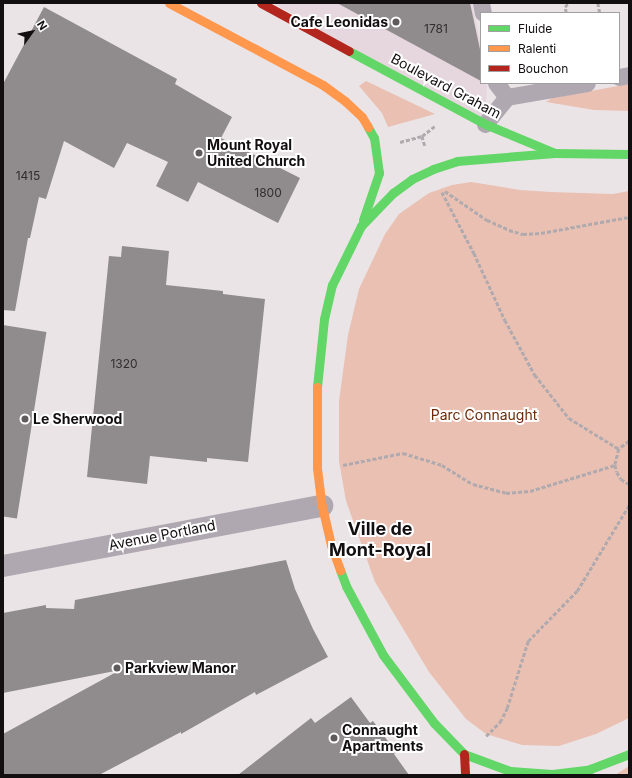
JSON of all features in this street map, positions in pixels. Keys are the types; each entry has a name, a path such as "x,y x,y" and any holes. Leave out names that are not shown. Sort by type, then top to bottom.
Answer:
{"street":[{"path":"169,3 323,85 345,101 362,117 374,138 378,173 361,226 332,285 324,319 317,388 316,453 322,506 331,545 346,586 383,655 434,723 464,754 510,771 552,774 590,769 629,754"},
{"name":"Boulevard Graham","path":"268,5 485,124 555,153 629,154"},
{"path":"361,226 393,193 412,179 433,169 457,161 555,153"},
{"name":"Avenue Portland","path":"3,566 322,506"},
{"path":"464,754 465,775"}],"lane":[{"path":"497,84 507,97"},
{"path":"485,124 507,97 581,84"}],"path":[{"path":"397,143 422,136 427,150"},
{"path":"439,186 474,253 505,320 535,375 569,418 619,449"},
{"path":"443,190 487,220 509,230 523,234 541,233 629,217"},
{"path":"629,442 619,449 615,464 616,472 621,479 629,484"},
{"path":"337,466 403,453 442,465 472,484 506,493 530,491 615,464"},
{"path":"483,739 500,722 507,708 528,641 577,591 629,505"}],"shaded area":[{"path":"273,3 472,3 480,40 480,84 487,84 485,124"}],"green space":[{"path":"366,81 435,114 388,127 382,113 359,86"},
{"path":"629,84 629,111 594,110 546,102 552,98"},
{"name":"Parc Connaught","path":"471,182 520,190 551,192 613,194 629,191 629,718 596,734 559,746 522,745 486,734 466,719 429,672 375,582 346,501 339,461 339,401 348,335 359,289 385,234 399,214 429,193 452,185"},
{"path":"629,766 629,775 615,775"}],"building":[{"path":"337,3 470,3 480,49 480,80"},
{"path":"44,7 177,79 175,84 232,117 221,138 300,178 278,223 198,182 188,202 156,186 168,162 127,143 114,168 64,141 46,199 39,197 30,238 28,238 15,311 3,310 3,84"},
{"path":"122,246 169,251 166,285 223,291 223,294 265,299 248,462 207,458 207,462 150,456 147,484 87,477 109,256 121,257"},
{"name":"Le Sherwood","path":"3,325 46,332 17,519 3,516"},
{"name":"Parkview Manor","path":"286,560 295,589 313,629 328,657 256,695 255,692 181,734 181,732 99,775 3,775 3,734 120,670 3,693 3,613 46,605 46,608 74,609 75,600"},
{"name":"Connaught Apartments","path":"351,697 370,723 373,721 396,752 394,754 409,775 238,775 311,718 315,723"}],"traffic: fast":[{"path":"349,51 485,124 555,153 629,154"},
{"path":"363,220 379,173 374,138 368,127"},
{"path":"317,387 324,319 332,285 361,226 393,193 412,179 433,169 457,161 555,153"},
{"path":"340,570 346,586 383,655 434,723 464,754 510,771 552,774 590,769 629,754"}],"traffic: slow":[{"path":"169,3 323,85 345,101 362,117 368,127"},
{"path":"317,387 317,468 322,506 331,545 340,570"}],"traffic: jam":[{"path":"261,3 349,51"},
{"path":"464,754 465,775"}],"place":[{"name":"Cafe Leonidas","path":"396,22"},
{"name":"Mount Royal United Church","path":"199,153"},
{"name":"Le Sherwood","path":"25,419"},
{"name":"Parkview Manor","path":"117,668"},
{"name":"Connaught Apartments","path":"334,738"}],"district":[{"name":"Ville de Mont-Royal","path":"380,540"}]}
